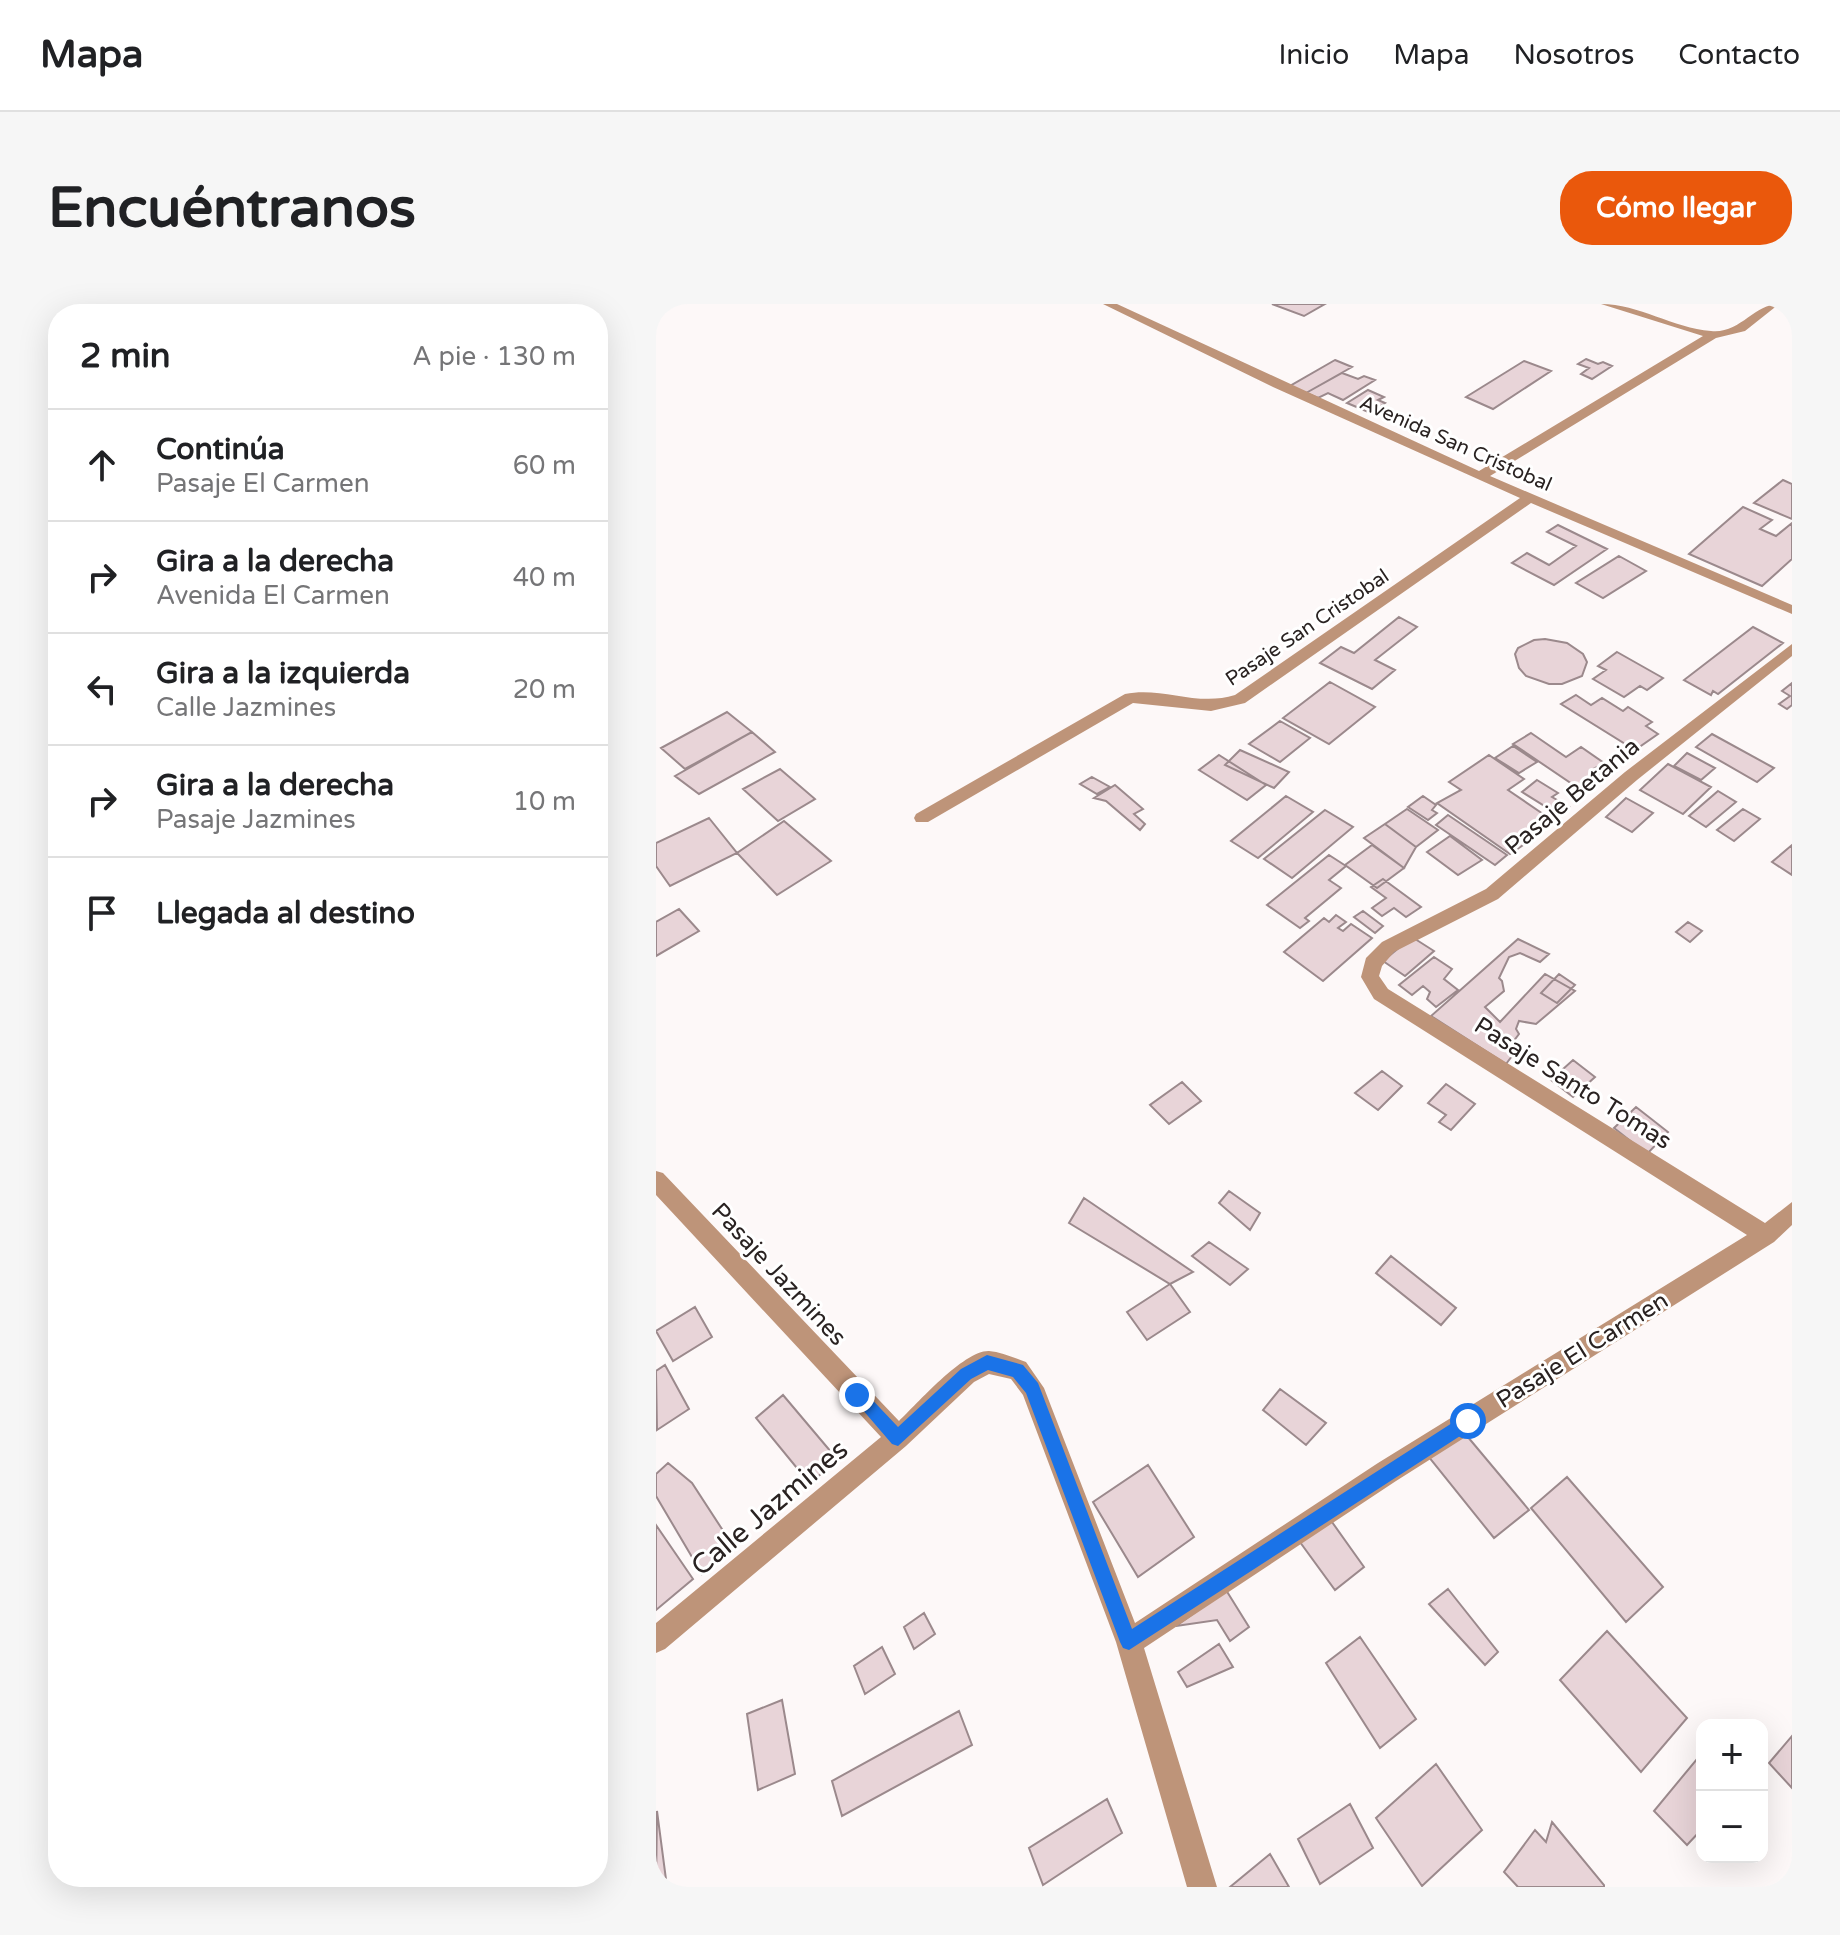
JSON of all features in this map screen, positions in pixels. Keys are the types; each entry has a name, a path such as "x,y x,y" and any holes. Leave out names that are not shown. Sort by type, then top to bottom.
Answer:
{"street":[{"name":"Avenida San Cristobal","path":"1108,304 1216,358 1529,498 1792,610"},
{"path":"1606,304 1712,335"},
{"path":"1480,476 1712,335 1741,329 1774,304"},
{"name":"Pasaje San Cristobal","path":"922,818 1130,698 1144,696 1209,708 1240,699 1529,498"},
{"name":"Pasaje Betania","path":"1373,963 1388,947 1400,940 1492,894 1631,776 1792,649"},
{"name":"Pasaje Santo Tomas","path":"1373,963 1370,977 1381,994 1766,1235"},
{"name":"Pasaje Jazmines","path":"656,1180 898,1438"},
{"name":"Pasaje El Carmen","path":"1129,1642 1387,1472 1766,1235 1792,1212"},
{"name":"Calle Jazmines","path":"656,1640 898,1438 966,1374 987,1362 1018,1370 1032,1388 1129,1642"},
{"path":"1129,1642 1202,1887"}],"building":[{"path":"1272,304 1325,304 1304,316"},
{"path":"1586,359 1612,366 1592,379 1581,374 1589,368 1578,364"},
{"path":"1335,360 1352,367 1306,393 1290,386"},
{"path":"1524,361 1551,371 1493,409 1466,397"},
{"path":"1342,373 1358,379 1364,376 1375,380 1343,400 1328,393 1318,398 1306,393"},
{"path":"1368,390 1384,397 1378,400 1385,403 1371,413 1347,403"},
{"path":"1783,480 1792,484 1792,519 1754,503"},
{"path":"1743,507 1772,520 1760,529 1776,536 1792,523 1792,559 1762,586 1689,554"},
{"path":"1558,525 1607,549 1554,585 1512,563 1527,553 1549,565 1576,546 1547,532"},
{"path":"1619,556 1646,571 1603,598 1576,583"},
{"path":"1399,617 1417,627 1375,660 1395,670 1372,689 1320,663 1341,647 1354,653"},
{"path":"1753,627 1783,643 1718,694 1713,691 1711,695 1684,680"},
{"path":"1534,640 1567,643 1583,654 1587,662 1582,676 1562,684 1549,684 1526,676 1519,668 1515,654 1518,648"},
{"path":"1617,652 1663,678 1647,690 1640,686 1624,697 1593,679 1606,670 1598,666"},
{"path":"1330,682 1375,707 1329,744 1283,718"},
{"path":"1792,683 1792,705 1787,709 1779,704 1790,696 1782,691"},
{"path":"1576,695 1591,705 1602,698 1623,711 1628,707 1652,722 1646,726 1658,734 1635,750 1561,704"},
{"path":"727,712 752,732 685,769 661,748"},
{"path":"1280,721 1310,738 1280,762 1249,744"},
{"path":"752,732 775,752 699,794 675,776"},
{"path":"1531,733 1566,757 1581,747 1604,763 1595,768 1604,774 1581,790 1513,744"},
{"path":"1712,734 1774,768 1757,782 1696,747"},
{"path":"1513,746 1537,762 1519,773 1495,758"},
{"path":"1240,750 1289,772 1274,788 1225,765"},
{"path":"1687,753 1715,768 1701,780 1674,766"},
{"path":"1219,755 1266,785 1247,800 1199,770"},
{"path":"1489,755 1524,779 1508,790 1546,816 1526,831 1535,837 1510,854 1437,803 1461,790 1449,782"},
{"path":"1668,764 1711,787 1683,814 1640,790"},
{"path":"780,769 815,799 778,821 743,789"},
{"path":"1092,777 1110,787 1097,794 1080,784"},
{"path":"1537,780 1558,793 1552,797 1569,807 1559,815 1522,792"},
{"path":"1115,785 1143,809 1134,814 1145,824 1140,830 1106,801 1094,798"},
{"path":"1718,791 1736,802 1706,827 1689,816"},
{"path":"1286,796 1313,812 1258,858 1231,841"},
{"path":"1423,796 1436,805 1432,810 1437,813 1428,820 1408,807"},
{"path":"1626,798 1653,813 1632,832 1606,817"},
{"path":"1407,809 1438,830 1416,847 1385,824"},
{"path":"1743,809 1760,819 1734,841 1717,830"},
{"path":"1325,810 1353,827 1292,878 1264,859"},
{"path":"1448,815 1507,855 1495,865 1436,825"},
{"path":"709,818 737,853 670,886 656,866 656,843"},
{"path":"784,821 831,861 777,895 737,853"},
{"path":"1385,824 1416,847 1404,868 1364,838"},
{"path":"1450,836 1482,860 1458,875 1427,852"},
{"path":"1372,845 1404,868 1377,888 1345,865"},
{"path":"1792,845 1792,875 1772,862"},
{"path":"1329,855 1346,866 1329,880 1341,888 1305,918 1309,921 1300,928 1267,905"},
{"path":"1383,879 1421,907 1406,917 1394,908 1382,916 1372,908 1386,898 1371,887"},
{"path":"679,909 699,931 656,956 656,922"},
{"path":"1363,911 1383,926 1375,933 1354,917"},
{"path":"1336,915 1346,922 1338,928 1343,931 1351,924 1372,938 1323,981 1284,952 1324,918 1329,922"},
{"path":"1688,922 1702,931 1690,942 1676,932"},
{"path":"1412,937 1434,951 1405,976 1383,961"},
{"path":"1518,939 1549,954 1540,962 1520,953 1509,957 1499,978 1504,991 1485,1007 1500,1022 1545,974 1575,991 1536,1024 1519,1021 1516,1029 1519,1034 1510,1046 1515,1052 1506,1064 1431,1016"},
{"path":"1434,957 1452,969 1444,979 1458,990 1436,1007 1427,999 1430,992 1423,986 1412,995 1399,985"},
{"path":"1559,974 1575,985 1557,1003 1541,993"},
{"path":"1573,1060 1595,1077 1573,1097 1551,1080"},
{"path":"1382,1071 1402,1086 1378,1110 1355,1093"},
{"path":"1182,1082 1201,1101 1169,1124 1150,1105"},
{"path":"1446,1084 1475,1104 1451,1130 1439,1122 1446,1115 1428,1103"},
{"path":"1636,1107 1668,1132 1647,1154 1614,1128"},
{"path":"1229,1191 1260,1213 1250,1230 1219,1203"},
{"path":"1084,1198 1193,1272 1170,1284 1069,1223"},
{"path":"1209,1242 1248,1269 1230,1285 1192,1256"},
{"path":"1391,1256 1456,1308 1441,1325 1376,1273"},
{"path":"1170,1284 1190,1312 1147,1340 1127,1312"},
{"path":"695,1307 712,1337 673,1361 656,1331"},
{"path":"665,1365 689,1409 657,1430 656,1371"},
{"path":"1280,1389 1326,1423 1306,1445 1263,1410"},
{"path":"783,1395 837,1459 810,1484 756,1418"},
{"path":"1462,1430 1529,1510 1494,1538 1428,1456"},
{"path":"668,1463 692,1483 735,1549 702,1574 656,1496 656,1474"},
{"path":"1148,1465 1194,1537 1138,1577 1093,1502"},
{"path":"1567,1477 1663,1587 1626,1622 1531,1508"},
{"path":"1327,1515 1364,1567 1335,1590 1297,1538"},
{"path":"656,1525 693,1579 656,1610"},
{"path":"1448,1589 1498,1652 1485,1665 1429,1604"},
{"path":"1226,1590 1249,1627 1230,1641 1217,1620 1176,1626"},
{"path":"924,1613 935,1634 914,1649 904,1627"},
{"path":"1607,1631 1687,1718 1641,1772 1560,1680"},
{"path":"1360,1637 1416,1719 1380,1748 1326,1663"},
{"path":"1219,1644 1233,1667 1187,1687 1178,1672"},
{"path":"882,1647 895,1674 865,1694 854,1666"},
{"path":"782,1700 795,1774 758,1790 747,1714"},
{"path":"959,1711 972,1745 842,1816 832,1781"},
{"path":"1792,1736 1792,1788 1769,1763"},
{"path":"1696,1760 1696,1835 1687,1845 1654,1811"},
{"path":"1436,1764 1482,1830 1422,1886 1376,1818"},
{"path":"1107,1799 1122,1833 1043,1885 1029,1848"},
{"path":"1350,1804 1373,1848 1320,1884 1298,1839"},
{"path":"657,1811 667,1887 656,1887"},
{"path":"1552,1822 1604,1887 1518,1887 1504,1872 1535,1830 1546,1842"},
{"path":"1270,1854 1289,1887 1230,1887"}],"route":[{"path":"857,1395 898,1438 966,1374 987,1362 1018,1370 1032,1388 1129,1642 1468,1421"}]}
